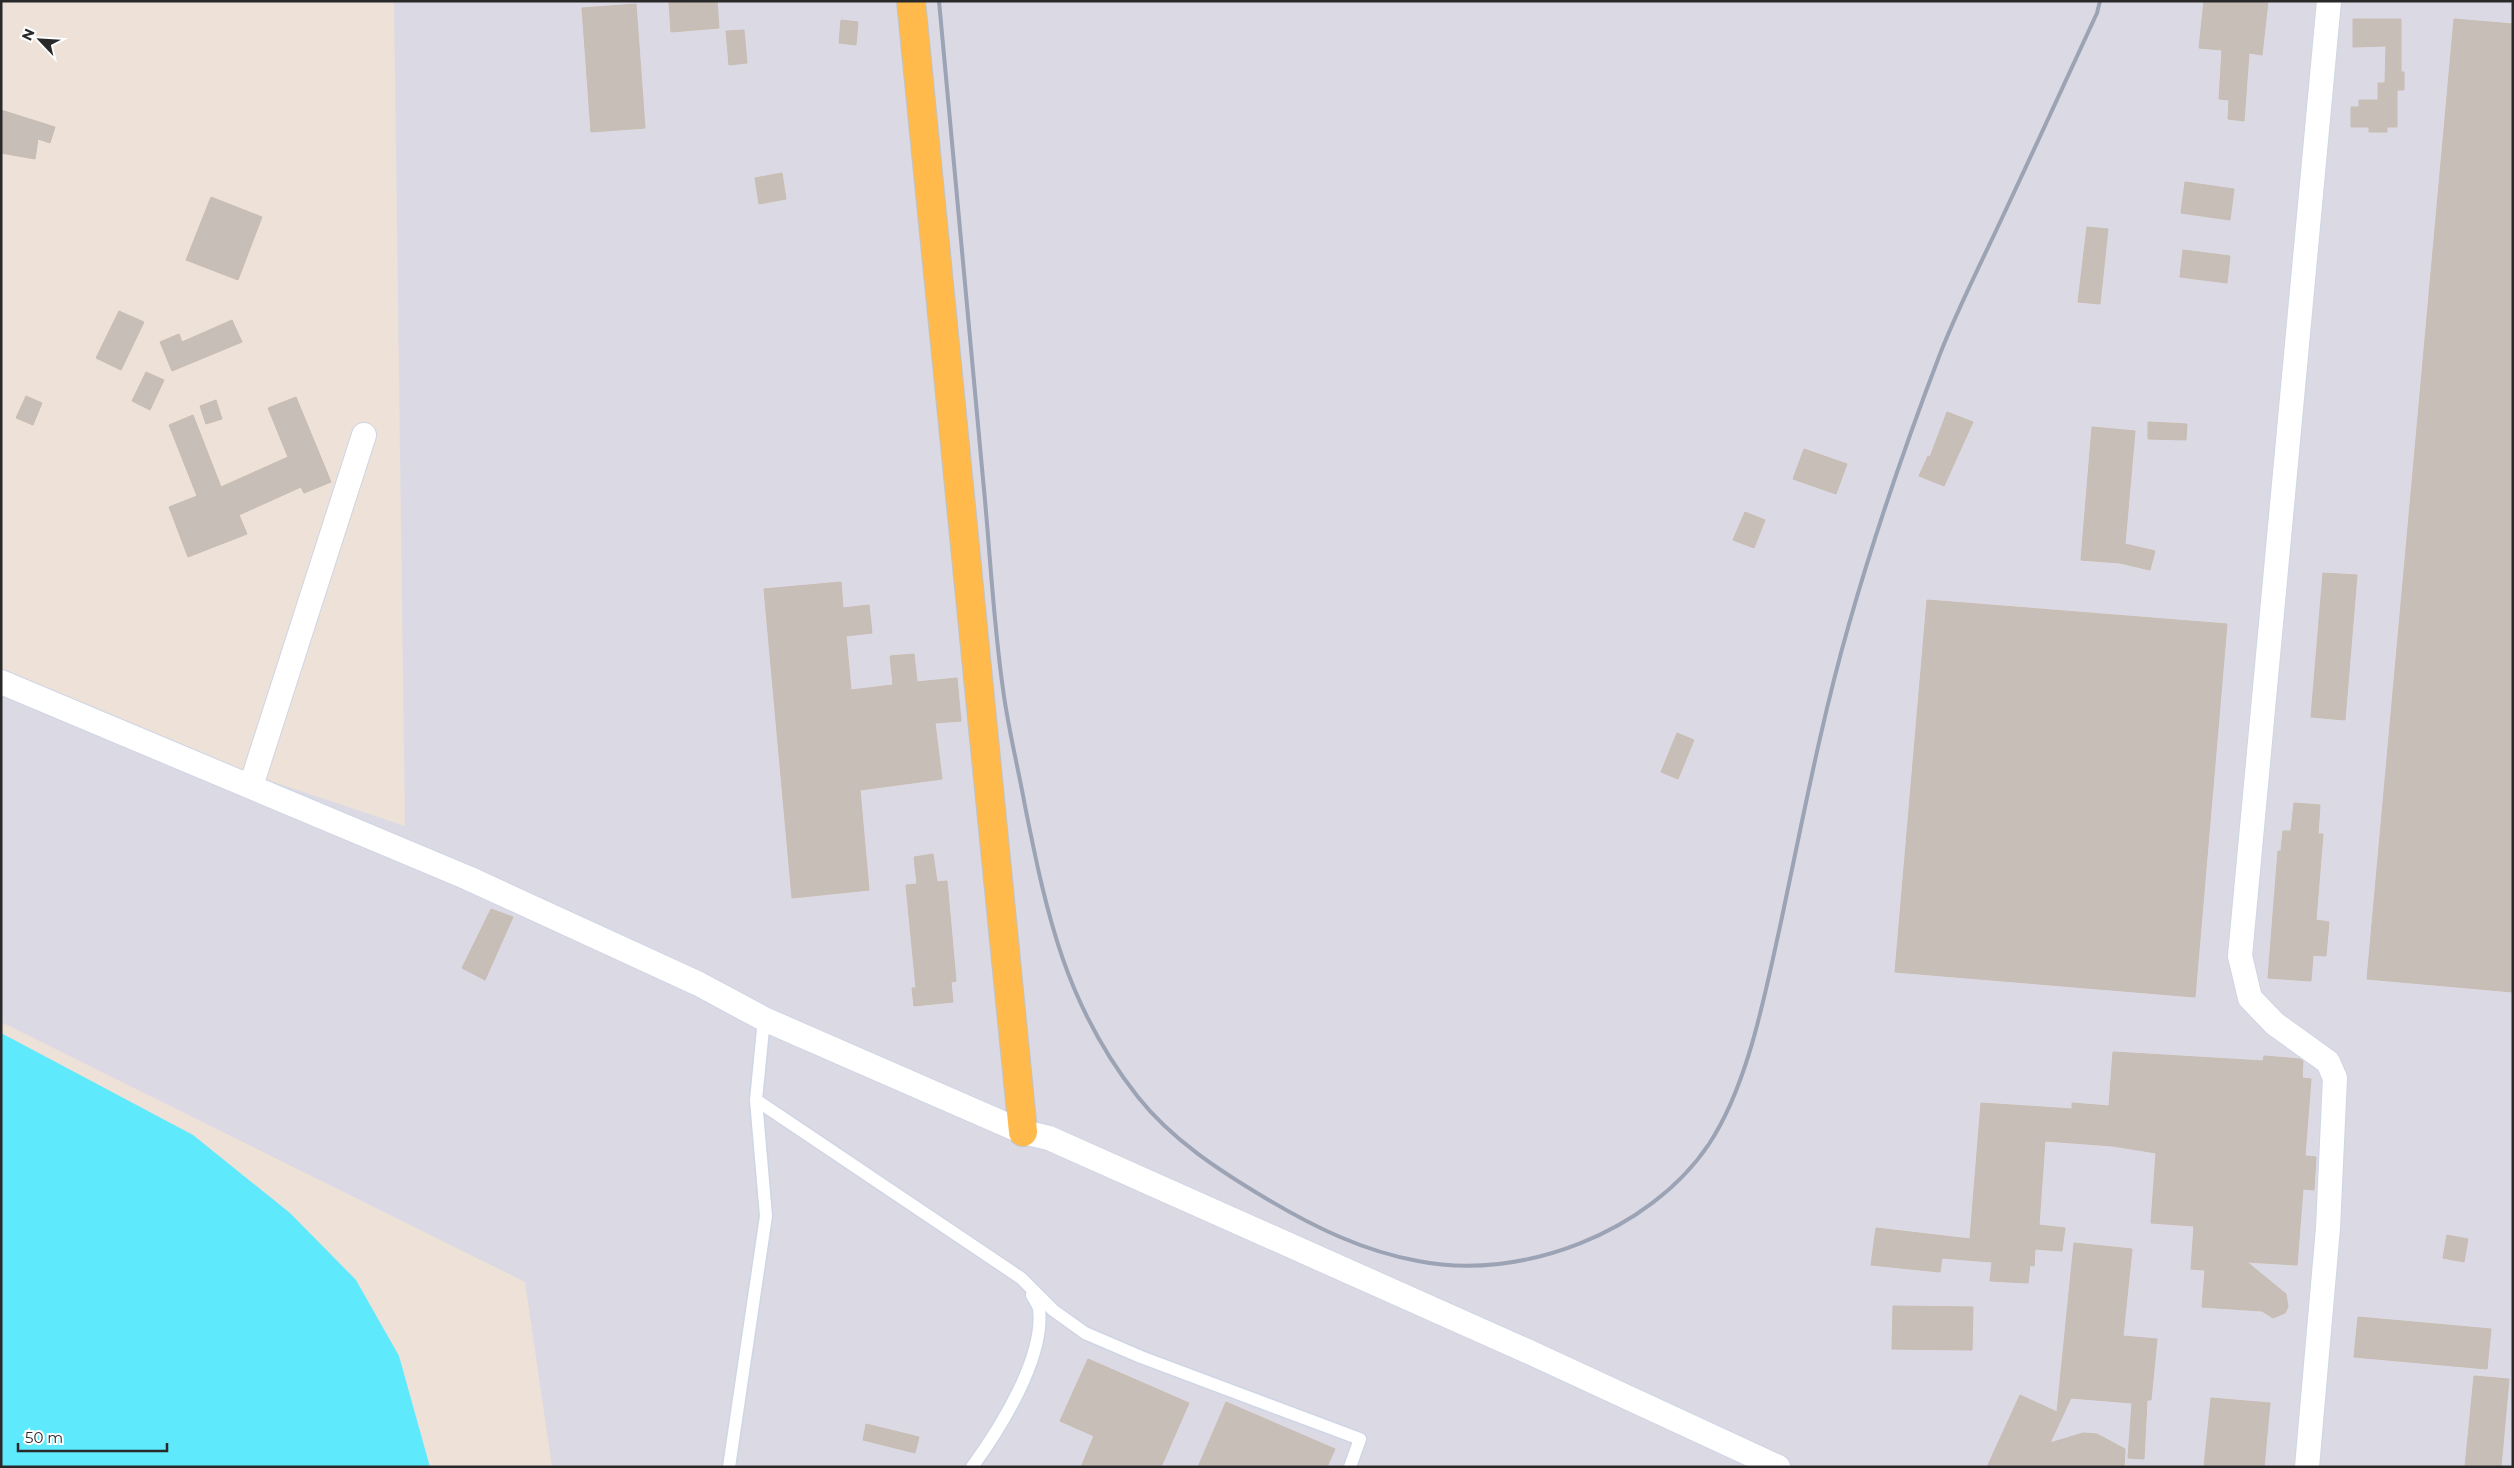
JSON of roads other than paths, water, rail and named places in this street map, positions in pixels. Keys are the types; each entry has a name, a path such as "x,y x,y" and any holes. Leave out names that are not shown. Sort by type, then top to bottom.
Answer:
{"main road":[{"path":"911,1 1023,1132"}],"street":[{"path":"2307,1467 2328,1228 2335,1078 2328,1062 2275,1024 2250,998 2240,956 2329,1"},
{"path":"251,786 364,435"},
{"path":"1,682 468,878 699,984 764,1018 1023,1132 1049,1138 1527,1351 1778,1467"}],"lane":[{"path":"729,1467 766,1216 756,1100 764,1018"},
{"path":"756,1100 1022,1278 1053,1310 1085,1333 1141,1357 1360,1439 1350,1467"},
{"path":"972,1467 994,1437 1022,1386 1038,1334 1039,1307 1022,1278"}],"water":[{"path":"1,1033 193,1135 290,1213 356,1280 399,1356 430,1467 1,1467"}],"railway":[{"path":"939,1 994,611 1003,689 1010,733 1042,885 1051,922 1076,994 1093,1029 1113,1063 1138,1097 1151,1113 1181,1141 1214,1166 1285,1209 1340,1237 1398,1257 1458,1266 1499,1264 1540,1256 1580,1243 1618,1225 1653,1202 1684,1175 1709,1144 1722,1121 1734,1096 1753,1042 1829,700 1859,590 1891,488 1947,337 2097,13 2100,1"}]}
